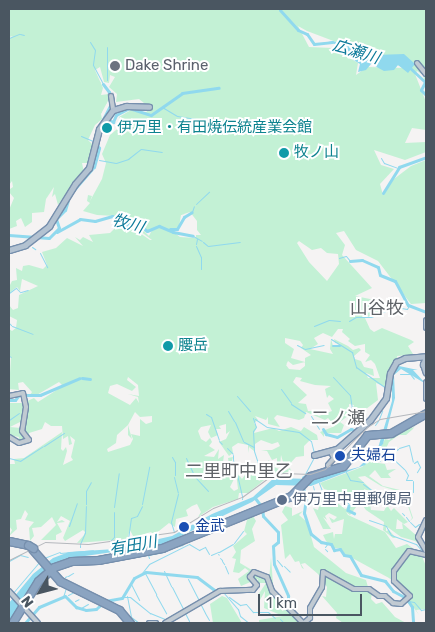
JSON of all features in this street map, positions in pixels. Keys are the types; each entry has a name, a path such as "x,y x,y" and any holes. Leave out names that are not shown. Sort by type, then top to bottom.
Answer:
{"highway":[{"path":"12,623 39,581 50,570 60,564 162,548 294,494 308,478 330,472 366,436 383,433 426,413"},
{"path":"9,542 30,547 40,555 58,580 123,612 130,623"}],"main road":[{"path":"9,250 25,245 49,226 75,184 88,169 99,129 113,109 128,106 149,107"},
{"path":"426,320 426,327"},
{"path":"314,456 331,452 365,425 387,394 394,363 403,358 426,357 424,364 426,373"},
{"path":"426,383 426,398"}],"street":[{"path":"417,63 426,74"},
{"path":"111,96 113,109"},
{"path":"9,396 19,392 24,395 26,407 22,431 30,440 19,443 9,437"},
{"path":"330,472 328,464 334,458 331,452"},
{"path":"426,520 418,537 426,553"},
{"path":"168,622 218,592 253,590 257,585 250,578 251,573 265,575 272,591 305,622 310,608 322,587 324,571 354,589 368,589 379,596 384,595 393,603 408,600 410,596 394,580 394,570 409,551 426,553"},
{"path":"9,592 38,623"},
{"path":"149,623 156,623"}],"green space":[{"path":"9,9 426,9 426,86 423,75 417,71 415,74 426,102 426,130 412,128 405,143 426,142 426,152 405,160 374,150 381,165 394,169 380,184 383,195 390,182 411,166 426,160 426,303 411,304 378,261 356,250 344,231 336,233 345,245 342,255 372,288 355,296 390,303 383,311 365,318 370,329 374,332 382,328 411,340 414,342 408,346 413,354 425,354 397,356 398,359 389,371 386,387 376,383 378,400 358,415 352,411 354,405 349,404 349,415 340,422 344,425 341,433 324,433 324,437 320,432 335,426 328,418 325,420 306,412 304,418 299,420 277,415 274,418 280,427 268,424 268,417 266,420 255,416 258,420 254,423 257,427 254,433 273,428 279,431 291,427 301,431 304,427 317,435 318,440 310,440 304,446 304,456 296,457 285,469 281,455 280,467 276,467 269,464 268,460 277,466 277,458 272,460 267,451 261,450 272,450 280,446 278,442 272,444 261,440 255,444 254,451 249,447 248,453 248,445 238,443 232,447 233,453 229,456 219,442 226,439 230,431 226,434 226,424 219,426 221,429 216,429 218,435 211,438 208,432 211,425 201,427 198,431 201,439 206,442 210,438 212,442 209,446 215,450 204,456 214,457 219,449 218,459 224,455 223,462 229,465 228,458 233,457 228,476 234,479 230,487 234,491 238,489 236,472 242,479 249,470 249,475 256,476 259,481 265,477 260,465 265,463 265,469 274,467 284,471 290,468 291,471 268,477 248,493 239,493 238,499 213,507 198,517 201,512 197,504 186,510 188,516 176,519 175,527 169,523 154,535 151,532 129,539 133,536 130,530 127,539 77,543 85,532 83,530 65,541 63,538 70,521 61,516 57,522 62,520 65,522 57,523 62,532 56,535 56,540 41,540 56,525 52,517 41,527 32,528 34,536 30,541 29,528 34,522 25,520 28,514 25,510 21,519 16,520 17,529 9,536 12,530 9,526 9,464 15,464 14,459 24,458 62,432 61,449 63,451 66,447 67,451 63,465 73,460 71,457 75,440 70,436 72,444 69,445 68,436 63,439 62,426 51,426 45,422 42,429 29,433 29,439 22,431 26,431 26,419 10,427 21,428 25,442 18,442 19,437 9,435 9,403 23,403 34,398 38,402 63,386 59,382 35,396 30,395 32,392 23,382 18,383 19,390 9,389 11,357 9,356 9,329 12,331 16,328 17,320 9,316 9,305 13,310 18,308 19,295 38,286 22,279 20,291 17,287 9,293 9,281 10,285 12,281 17,280 16,268 22,271 23,266 29,265 43,269 47,265 42,252 56,248 67,238 83,246 75,237 80,240 83,237 93,242 89,235 110,233 116,227 134,229 152,240 136,228 123,226 138,225 149,236 152,230 146,231 138,224 128,225 115,216 97,215 83,211 90,203 87,201 88,195 92,196 90,201 102,179 106,163 102,154 110,135 122,125 119,117 131,110 136,112 133,108 138,112 147,112 144,103 139,99 116,102 117,94 109,87 115,77 110,75 109,83 104,82 100,67 95,70 103,88 101,95 109,94 109,99 101,114 102,119 95,125 88,140 95,147 88,163 82,163 84,172 77,177 58,205 55,194 52,197 54,187 46,199 44,212 32,213 32,222 25,227 21,218 16,221 17,226 9,229 9,210 14,198 9,192 9,185 9,39 13,36 9,37","holes":["298,26 405,68 367,67 356,75 358,63 333,48 309,47","12,181 13,187 10,189 9,185","190,212 197,221 197,230 201,235 196,235 196,238 180,237 172,231 179,227 181,215","299,241 312,250 321,248 327,253 338,254 339,264 327,281 309,262 297,243","338,329 343,329 342,332 350,339 348,341 355,346 365,344 365,352 370,355 365,362 371,360 375,364 380,378 368,378 366,373 374,376 373,369 364,367 361,361 355,359 354,356 361,350 359,348 353,350 334,339 335,343 341,344 333,346 331,339 330,349 333,354 310,349 318,344 314,338 323,333 332,337","285,338 300,341 303,345 301,348 311,355 305,358 305,362 291,358 294,349 285,343","288,361 293,365 305,362 305,366 300,370 289,369 286,365","128,377 138,385 139,396 128,394 138,397 139,403 136,398 130,405 108,393 110,386 117,384 132,391 136,387 127,380","296,377 302,378 300,381 315,385 331,386 325,389 327,398 329,395 334,399 328,403 332,411 319,416 315,414 319,411 308,411 306,404 298,403 307,395 293,382","135,412 140,417 152,416 152,422 146,424 140,419 140,436 131,434 133,439 130,445 108,452 107,449 116,443 117,435 128,425"]},
{"path":"417,422 413,429 406,435 399,435 389,442 384,453 380,452 379,460 372,462 385,464 387,470 396,469 388,474 391,478 381,478 375,470 369,476 383,486 400,490 408,503 413,518 410,521 412,518 407,503 397,491 381,486 365,476 358,477 372,490 371,492 364,489 366,496 363,501 381,498 393,500 395,504 393,501 379,504 375,501 370,504 371,510 384,511 387,505 391,511 394,508 408,522 404,524 397,519 396,529 403,529 402,523 417,536 426,550 415,541 401,537 386,526 386,531 389,530 396,538 393,538 383,530 384,522 366,510 360,502 350,515 346,512 348,515 385,532 396,548 407,544 421,554 426,566 426,609 416,610 419,615 409,601 411,597 389,578 345,554 340,548 333,548 326,541 323,535 333,532 334,539 335,534 342,534 344,519 332,523 329,517 334,520 337,517 329,513 325,516 327,520 323,517 331,529 323,529 313,508 318,510 321,499 330,497 345,509 350,507 356,498 324,489 320,483 362,467 379,451 385,439 389,440 409,426 413,428"},
{"path":"128,425 132,439 128,435"},
{"path":"285,506 292,508 292,516 303,511 299,515 307,522 314,547 346,573 366,580 368,587 360,588 372,593 371,599 376,604 382,602 395,617 406,623 343,623 336,618 337,613 322,596 326,597 327,587 318,574 305,563 301,564 304,569 302,568 299,561 295,562 290,554 285,559 281,525 288,520 282,512"},
{"path":"253,516 256,521 252,529 255,541 241,550 240,563 269,580 271,557 273,584 270,586 282,603 282,611 287,609 302,623 259,623 259,620 283,616 264,608 265,591 260,600 258,595 266,583 258,583 258,579 241,586 238,579 249,571 245,568 239,573 233,572 236,559 232,558 236,552 233,546 247,534 244,531 247,520"},
{"path":"222,596 227,598 242,623 213,623 210,604"}],"water":[{"path":"333,41 361,50 364,48 375,55 404,54 415,64 408,73 398,65 394,70 384,71 371,64 366,70 358,72 360,64 337,50 338,45 328,42"},
{"path":"399,366 418,370 413,370 426,384 401,369 394,375 395,398 383,444 365,465 311,486 276,485 252,502 162,545 64,559 37,579 9,623 9,603 33,574 53,558 69,552 115,549 172,536 212,514 253,497 274,478 313,479 359,467 378,448 392,401 392,373"}],"waterway":[{"name":"広瀬川","path":"280,10 298,30 307,34 314,44 332,42"},
{"path":"9,38 19,34"},
{"path":"20,34 24,35"},
{"path":"90,42 95,50 93,65 103,84"},
{"path":"107,47 107,80"},
{"name":"広瀬川","path":"409,67 425,82 421,90 426,95"},
{"path":"96,133 110,105 109,92 103,84"},
{"path":"106,119 113,122 116,115 129,108 151,115 182,93 219,88"},
{"path":"162,107 177,116 196,119"},
{"path":"81,136 93,141"},
{"path":"72,192 94,167 99,148 95,141"},
{"path":"99,160 116,163 128,159 141,149 162,152"},
{"path":"383,193 399,167 426,157"},
{"path":"381,158 384,163 398,168"},
{"path":"196,204 209,192"},
{"path":"9,235 49,238 59,228 56,219 65,210 68,200"},
{"name":"牧川","path":"192,212 194,206"},
{"name":"牧川","path":"170,229 177,229 184,217 192,212"},
{"name":"牧川","path":"57,232 80,219 95,221 112,216 124,225 138,224 147,231 159,226 173,232 193,236"},
{"path":"193,236 202,241"},
{"path":"196,244 197,239"},
{"path":"203,242 208,246 240,242"},
{"path":"196,246 201,257 201,269"},
{"path":"40,253 47,267"},
{"path":"339,258 346,256 350,261"},
{"path":"350,261 362,260 378,267 380,275 395,281 408,305 426,312"},
{"path":"9,293 16,288 20,292"},
{"path":"21,292 28,290"},
{"path":"349,321 356,317 371,317 396,307 407,309 409,305"},
{"path":"314,326 329,320 340,321"},
{"path":"12,326 33,334"},
{"path":"331,339 352,352 356,367 386,388"},
{"path":"297,345 305,349 324,345"},
{"path":"333,346 340,346"},
{"name":"有田川","path":"400,374 410,374 414,379"},
{"path":"333,377 350,395 352,410 359,420"},
{"path":"9,400 15,400 19,395 40,395 80,378"},
{"path":"82,378 90,379"},
{"path":"281,389 291,403"},
{"path":"237,396 250,411"},
{"path":"291,404 305,413"},
{"path":"228,411 234,421"},
{"path":"379,419 382,411"},
{"path":"9,420 19,413"},
{"path":"206,414 211,417 219,440"},
{"path":"311,416 319,429"},
{"path":"253,418 256,427 253,431 254,451 261,472 270,475"},
{"path":"255,419 267,427 299,432 311,441 314,453"},
{"path":"375,425 378,421"},
{"path":"235,422 243,441"},
{"path":"323,429 326,434 337,437 351,429 356,431"},
{"path":"44,446 64,433"},
{"path":"219,441 222,444"},
{"path":"244,442 254,447"},
{"path":"399,448 409,445 413,462"},
{"path":"9,458 20,461 43,446"},
{"path":"227,448 233,454"},
{"path":"398,449 389,455 404,469"},
{"path":"384,459 388,456"},
{"path":"172,457 175,462 175,475"},
{"path":"305,474 314,457"},
{"path":"186,458 195,477 208,491"},
{"path":"369,459 380,461"},
{"path":"233,460 236,469"},
{"path":"414,463 417,461 420,467 417,472"},
{"path":"142,504 149,467"},
{"path":"236,470 242,497"},
{"path":"405,470 408,475 406,480 412,480"},
{"path":"346,472 350,480 363,482"},
{"path":"114,507 119,473"},
{"path":"174,477 178,493"},
{"path":"413,481 413,492"},
{"path":"86,504 86,491 91,482"},
{"path":"319,483 322,491 343,496 350,506"},
{"path":"302,484 306,498 304,513 311,534 321,542 331,544 334,550 340,549 344,555 350,556 361,575 385,581 393,591 406,598 412,607 413,623"},
{"path":"363,484 374,492"},
{"path":"313,486 314,490"},
{"path":"315,491 317,496"},
{"path":"174,532 171,522 178,494"},
{"path":"255,498 261,506"},
{"path":"391,498 395,499"},
{"path":"69,526 77,503"},
{"path":"397,503 398,507"},
{"path":"80,544 85,533 86,506"},
{"path":"128,539 131,518 137,516 142,506"},
{"path":"349,506 348,510 354,513"},
{"path":"262,508 263,516 278,532 278,542 273,546 274,564 288,596 288,605 298,617"},
{"path":"110,541 114,537 114,512"},
{"path":"406,517 409,521"},
{"path":"369,520 386,526 391,535 416,544 423,552"},
{"path":"410,522 415,527 419,524"},
{"path":"234,543 243,531"},
{"path":"128,545 129,540"},
{"path":"110,546 111,542"},
{"path":"325,547 328,543"},
{"path":"189,544 199,550 205,547 209,554"},
{"path":"142,573 149,564 189,544"},
{"path":"219,552 233,544"},
{"path":"175,547 183,545"},
{"path":"164,552 174,547"},
{"name":"有田川","path":"60,553 93,550"},
{"path":"44,558 60,552"},
{"path":"149,558 148,555 163,552"},
{"path":"211,555 218,552"},
{"path":"9,561 20,555 28,557"},
{"path":"277,560 282,566"},
{"path":"12,594 40,561"},
{"path":"225,566 228,573"},
{"path":"284,566 290,572"},
{"path":"56,570 63,578"},
{"path":"164,571 171,586"},
{"path":"25,623 39,607 65,596 76,607 86,610 96,609 105,601 122,598 134,578 146,572 197,577 217,592"},
{"path":"68,576 73,573"},
{"path":"145,573 156,594"},
{"path":"188,579 199,601"},
{"path":"131,584 139,600"},
{"path":"172,587 183,609"},
{"path":"63,597 66,588"},
{"path":"68,595 74,592"},
{"path":"223,592 238,609 240,616 249,623"},
{"path":"156,595 166,613"},
{"path":"127,596 131,617 139,623"},
{"path":"124,597 130,597 150,613 167,620"},
{"path":"229,597 240,605 246,604 253,612 268,612 275,618"},
{"path":"75,601 79,599"},
{"path":"408,601 414,602 421,610 426,609"},
{"path":"81,608 88,604"},
{"path":"201,605 205,613"},
{"path":"185,613 189,621"},
{"path":"205,613 209,620"},
{"path":"280,619 284,623"},
{"path":"184,623 191,623"}],"railway":[{"path":"9,560 45,542 88,544 174,532 213,508 242,497 270,477 283,473 310,474 325,469 367,427 380,419 426,411"}],"place":[{"name":"Dake Shrine","path":"115,66"},
{"name":"伊万里・有田焼伝統産業会館","path":"107,128"},
{"name":"牧ノ山","path":"284,153"},
{"name":"腰岳","path":"168,346"},
{"name":"夫婦石","path":"340,456"},
{"name":"伊万里中里郵便局","path":"282,500"},
{"name":"金武","path":"184,527"}],"district":[{"name":"山谷牧","path":"377,308"},
{"name":"二ノ瀬","path":"338,418"},
{"name":"二里町中里乙","path":"239,471"}]}
